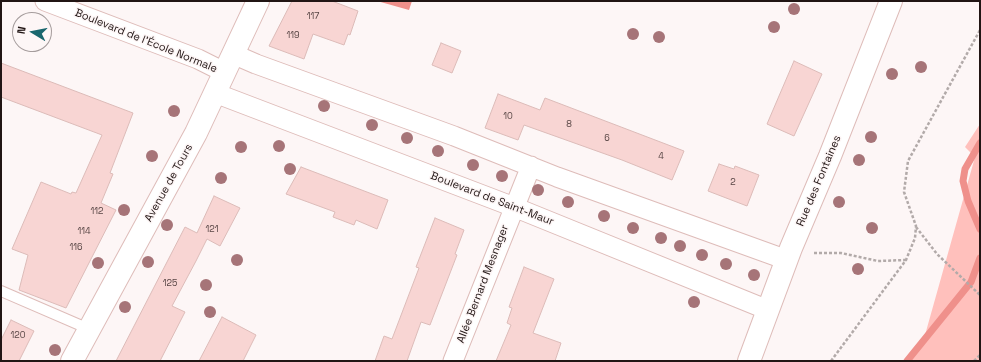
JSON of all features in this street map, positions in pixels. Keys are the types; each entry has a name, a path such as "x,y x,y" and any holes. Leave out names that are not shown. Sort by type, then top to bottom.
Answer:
{"main road":[{"name":"Avenue de Tours","path":"72,361 196,133 258,1"},
{"name":"Rue des Fontaines","path":"749,361 787,260 891,1"}],"street":[{"name":"Boulevard de l'École Normale","path":"45,1 198,59 229,63"},
{"path":"229,63 531,166 787,260"},
{"name":"Boulevard de Saint-Maur","path":"214,92 514,207 768,310"},
{"name":"Allée Bernard Mesnager","path":"453,361 531,166"}],"lane":[{"path":"1,291 89,329"}],"path":[{"path":"980,30 908,161 904,192 916,226 937,254 980,296"},
{"path":"832,361 906,260 916,238 916,226"},
{"path":"787,260 817,252 841,253 878,261 906,260"},
{"path":"974,361 980,354"}],"shaded area":[{"path":"377,1 412,1 409,10"},
{"path":"980,124 980,361 911,361 925,335 975,157 965,147"}],"building":[{"path":"292,1 332,1 358,11 350,35 348,34 344,45 313,34 304,59 269,46"},
{"path":"441,43 461,51 452,73 432,65"},
{"path":"794,61 822,74 794,136 767,124"},
{"path":"1,63 133,113 110,173 113,174 101,203 116,210 66,308 19,290 28,255 12,249 41,182 71,194 72,192 76,193 102,135 1,97"},
{"path":"498,94 540,110 545,98 684,151 672,180 622,160 524,125 518,140 485,128"},
{"path":"719,164 734,169 735,166 759,175 747,206 708,191"},
{"path":"301,167 388,200 377,229 356,220 354,225 333,217 335,212 286,194"},
{"path":"214,196 240,208 220,246 207,239 172,306 185,312 160,361 116,361 185,227 197,233"},
{"path":"435,218 464,230 455,254 457,255 430,325 421,322 407,361 375,361 384,336 392,339 419,268 416,267"},
{"path":"524,267 554,279 533,333 561,343 555,361 496,361 511,325 507,323 512,308 509,307"},
{"path":"222,317 256,335 243,361 199,361"},
{"path":"11,320 34,331 19,361 1,361 1,340"}],"waterway":[{"path":"980,143 965,169 963,181 968,201 980,229"},
{"path":"907,361 971,282 980,258"}]}
